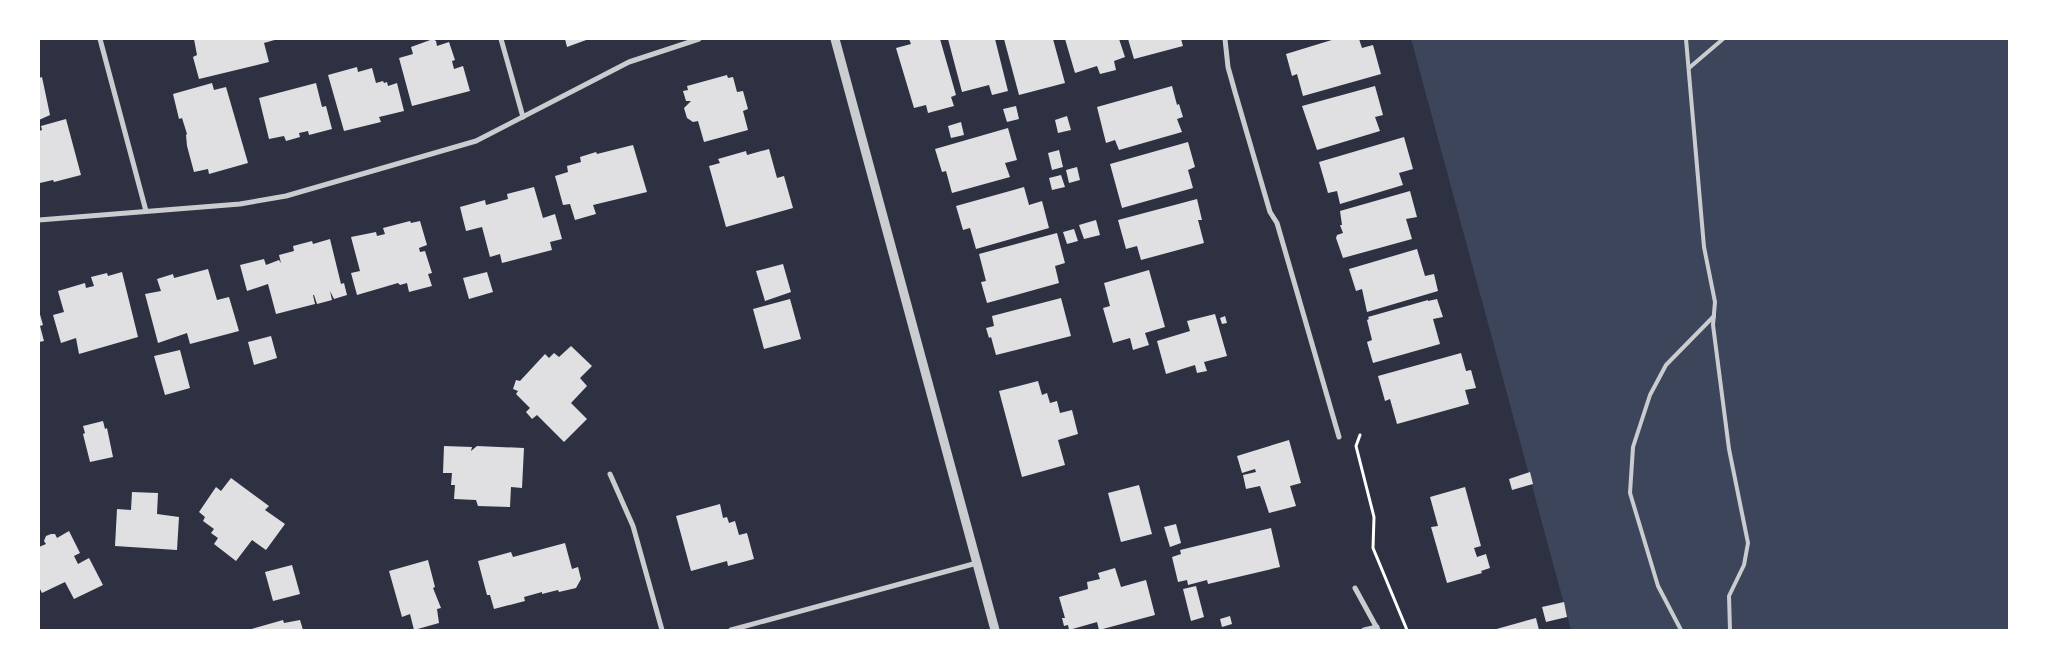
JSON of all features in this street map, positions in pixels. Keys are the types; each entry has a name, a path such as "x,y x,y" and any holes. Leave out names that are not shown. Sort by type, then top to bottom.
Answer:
{"street":[{"path":"100,39 146,211"},
{"path":"501,39 523,117"},
{"path":"39,220 240,204 286,196 476,141 629,62 699,39"},
{"path":"835,39 995,630"},
{"path":"1225,39 1228,67 1235,92 1270,212 1278,223 1339,436"},
{"path":"610,474 633,526 662,630"},
{"path":"731,630 977,563"},
{"path":"1355,588 1377,628 1364,630"}],"lane":[{"path":"1686,39 1704,247 1715,302 1714,316 1729,449 1748,543 1744,565 1729,596 1730,630"},
{"path":"1690,68 1723,39"},
{"path":"1681,630 1658,586 1630,493 1632,447 1650,395 1666,365 1714,316"}],"path":[{"path":"1360,435 1356,446 1374,517 1373,548 1407,630"}],"shaded area":[{"path":"1411,39 2009,39 2009,630 1571,630"}],"building":[{"path":"194,39 278,39 264,43 269,62 199,79 193,57 197,55"},
{"path":"433,39 436,41 437,46 449,42 455,60 452,61 454,69 463,66 470,91 412,106 399,58 413,54 411,47"},
{"path":"565,39 589,39 567,47"},
{"path":"909,39 940,39 956,95 951,97 954,106 928,113 926,105 914,108 896,48 911,44"},
{"path":"948,39 995,39 1008,91 992,95 989,85 962,92"},
{"path":"1004,39 1053,39 1065,83 1019,95"},
{"path":"1065,39 1119,39 1125,57 1114,61 1116,70 1100,74 1097,66 1075,73"},
{"path":"1128,39 1181,39 1183,46 1134,59"},
{"path":"1335,39 1359,39 1362,48 1373,45 1381,74 1303,96 1297,74 1292,76 1286,54"},
{"path":"357,67 358,72 372,68 376,83 387,82 388,86 397,83 404,111 379,117 381,122 344,131 328,75"},
{"path":"727,75 728,78 733,77 737,92 743,91 748,109 743,111 748,130 704,142 698,121 693,122 687,118 684,108 691,101 686,101 683,91 688,90 687,86"},
{"path":"42,77 50,115 39,120 39,78"},
{"path":"212,83 214,90 226,87 248,163 209,174 208,169 194,172 187,146 187,134 182,118 179,119 173,94"},
{"path":"316,83 322,107 326,106 332,129 309,135 308,131 299,133 300,137 286,141 284,136 269,139 259,98"},
{"path":"1172,86 1177,105 1179,104 1183,117 1177,119 1182,132 1119,150 1115,140 1106,143 1097,107"},
{"path":"1375,86 1383,115 1375,117 1380,131 1317,150 1302,106"},
{"path":"1016,106 1019,119 1007,122 1003,109"},
{"path":"1067,116 1071,130 1058,133 1055,120"},
{"path":"66,119 81,175 54,182 53,180 40,183 39,131 42,130 41,126"},
{"path":"961,122 964,135 951,138 948,126"},
{"path":"1008,128 1017,160 1005,163 1010,177 952,193 946,171 942,172 935,149"},
{"path":"1404,137 1413,169 1399,173 1403,185 1340,204 1337,191 1328,193 1319,162"},
{"path":"1188,142 1195,167 1188,170 1193,188 1122,208 1110,164"},
{"path":"633,145 647,192 593,205 596,214 575,220 570,204 563,205 555,176 568,172 567,166 581,162 580,157"},
{"path":"769,149 777,178 784,176 793,208 726,227 709,166 720,163 718,159 746,151 747,155"},
{"path":"1059,150 1063,167 1052,170 1048,153"},
{"path":"1077,167 1080,180 1069,183 1066,170"},
{"path":"1061,175 1065,187 1052,190 1049,178"},
{"path":"534,187 543,218 555,214 562,239 550,242 552,250 502,263 500,254 490,257 482,227 466,231 460,207 485,200 486,205 508,199 507,194"},
{"path":"1024,187 1029,205 1042,201 1049,228 976,249 970,228 963,230 956,206"},
{"path":"1410,191 1417,217 1406,219 1412,239 1343,258 1336,238 1337,235 1343,233 1340,225 1342,225 1340,211"},
{"path":"1197,199 1202,220 1198,220 1204,243 1141,260 1137,246 1126,249 1118,220"},
{"path":"1096,220 1100,235 1084,239 1079,225"},
{"path":"410,221 411,223 420,221 427,245 419,248 420,252 425,251 432,273 428,274 432,286 409,292 407,283 400,285 398,283 357,295 351,273 360,271 351,237 376,232 377,236 385,234 383,228"},
{"path":"1074,229 1078,241 1067,244 1063,232"},
{"path":"1057,233 1065,263 1055,266 1059,283 987,303 981,282 986,281 979,254"},
{"path":"330,239 341,284 344,283 347,295 334,299 330,291 332,300 317,304 313,295 315,304 276,314 268,284 247,291 240,265 264,259 266,265 279,260 281,263 279,255 294,251 293,246 312,241 313,244"},
{"path":"1417,249 1425,276 1434,274 1438,291 1367,312 1362,289 1356,291 1349,269"},
{"path":"783,264 791,292 765,301 756,271"},
{"path":"208,269 217,300 229,297 239,331 190,344 187,333 158,343 145,294 161,291 157,279 173,274 174,278"},
{"path":"1149,270 1165,327 1145,333 1149,345 1133,350 1130,338 1113,343 1103,308 1110,306 1104,283"},
{"path":"122,272 138,337 79,354 76,338 61,343 53,315 64,312 58,291 85,283 86,288 94,286 91,277 107,273 108,276"},
{"path":"487,272 493,292 469,299 463,278"},
{"path":"1061,298 1071,336 996,355 991,337 989,338 986,328 994,326 992,316"},
{"path":"790,299 801,339 764,349 753,309"},
{"path":"1437,299 1443,317 1433,319 1440,344 1373,363 1367,342 1372,340 1368,317"},
{"path":"39,311 43,325 40,326 44,341 39,342"},
{"path":"1215,314 1227,356 1204,362 1207,371 1197,373 1195,365 1166,374 1157,341 1190,331 1187,321"},
{"path":"1225,316 1227,323 1222,324 1220,318"},
{"path":"271,336 277,358 254,365 248,342"},
{"path":"571,346 592,366 580,378 587,386 571,403 587,419 564,442 537,415 532,419 526,412 530,408 516,394 518,391 513,389 516,380 520,381 545,354 549,358 554,353 559,357"},
{"path":"180,350 190,388 165,395 154,356"},
{"path":"1461,353 1466,371 1471,370 1476,388 1465,390 1469,404 1397,424 1390,399 1385,401 1378,376"},
{"path":"1038,381 1042,395 1047,393 1050,403 1057,401 1060,413 1072,410 1078,434 1058,440 1065,465 1022,477 999,391"},
{"path":"103,421 105,429 107,428 113,457 90,462 83,434 85,433 83,426"},
{"path":"1289,440 1301,483 1290,486 1296,506 1269,513 1260,486 1246,489 1243,475 1256,472 1255,469 1242,473 1237,456"},
{"path":"444,446 472,447 471,451 477,446 524,448 522,488 511,487 510,507 478,506 476,500 454,499 455,485 451,485 452,473 443,473"},
{"path":"1530,472 1533,484 1512,490 1509,479"},
{"path":"231,478 269,506 265,510 285,524 266,550 252,540 236,561 214,544 218,538 211,533 214,529 203,521 205,517 199,512 216,487 221,491"},
{"path":"1139,485 1152,534 1121,542 1108,493"},
{"path":"1465,487 1481,546 1474,548 1477,557 1486,554 1490,568 1481,571 1482,573 1447,583 1431,527 1438,526 1430,497"},
{"path":"132,492 158,493 157,514 179,517 177,550 115,546 117,509 131,510"},
{"path":"720,504 723,518 727,517 729,523 735,521 739,535 747,533 754,559 728,566 727,561 691,571 676,516"},
{"path":"1176,524 1181,543 1170,547 1164,527"},
{"path":"1271,528 1280,567 1208,584 1207,580 1188,585 1187,580 1178,582 1172,557 1181,554 1180,550"},
{"path":"69,531 80,553 74,556 78,564 89,558 103,585 74,599 65,582 42,593 39,587 39,547 46,544 44,541 46,536 55,534 57,538"},
{"path":"565,543 572,569 578,567 581,579 576,588 542,594 542,592 524,597 525,601 494,609 490,595 487,595 478,561 511,552 513,557"},
{"path":"428,560 435,587 433,588 441,608 437,609 439,623 414,630 410,614 402,617 389,571"},
{"path":"292,565 300,594 273,601 265,572"},
{"path":"1115,568 1121,587 1146,580 1155,615 1099,630 1097,622 1069,630 1068,625 1064,626 1062,618 1065,618 1059,597 1088,589 1087,582 1100,579 1098,573"},
{"path":"1196,586 1204,617 1191,621 1183,589"},
{"path":"1564,602 1567,617 1546,622 1542,607"},
{"path":"1230,616 1232,624 1222,627 1220,619"},
{"path":"1536,618 1539,630 1493,630"},
{"path":"283,620 284,623 300,620 303,630 248,630"}]}
